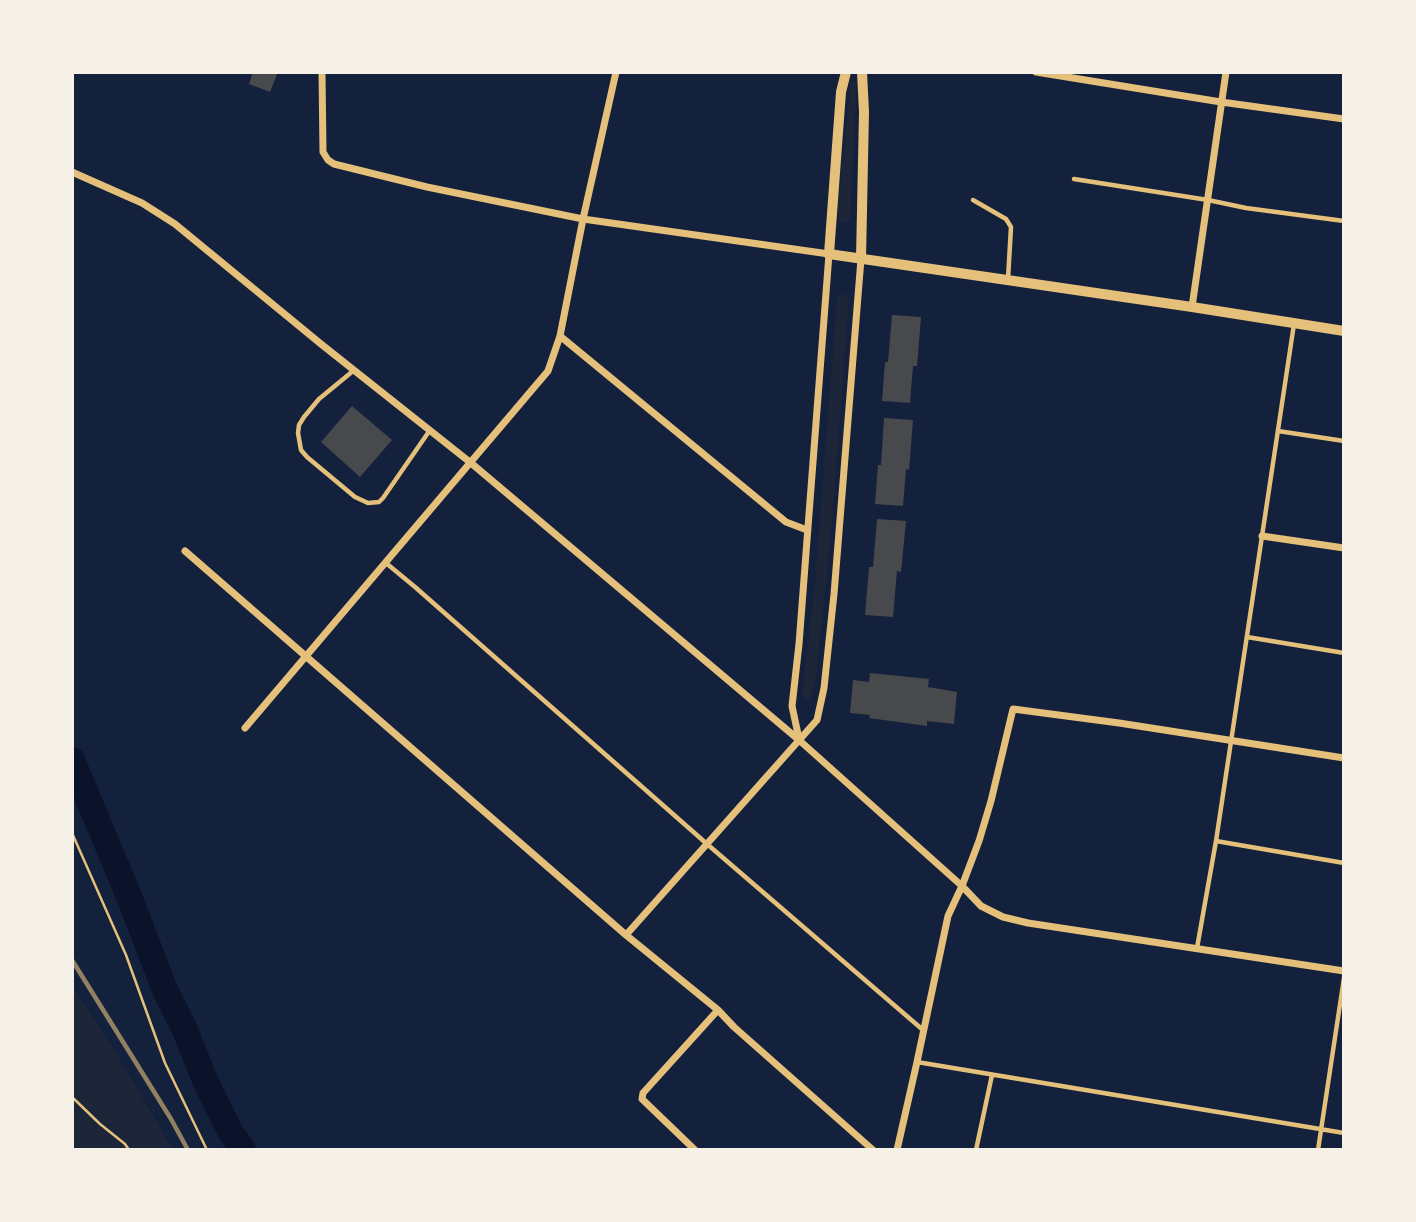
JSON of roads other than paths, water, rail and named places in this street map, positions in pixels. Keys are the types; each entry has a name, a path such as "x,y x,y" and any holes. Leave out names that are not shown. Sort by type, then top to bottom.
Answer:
{"street":[{"path":"322,72 323,152 334,164 356,170 583,219 1344,331"},
{"path":"245,728 548,371 560,335 616,72"},
{"path":"799,740 792,706 841,92 846,72"},
{"path":"626,935 817,720 824,688 839,543 861,259 864,112 862,72"},
{"path":"1035,72 1344,119"},
{"path":"1192,307 1226,72"},
{"path":"72,172 142,203 175,224 471,463 799,740 981,906 1003,917 1028,923 1344,971"},
{"path":"560,335 786,522 807,530"},
{"path":"1262,536 1344,548"},
{"path":"185,551 626,935 718,1010 873,1150"},
{"path":"897,1150 948,916 979,841 1013,709 1344,758"},
{"path":"695,1150 642,1100 643,1093 718,1010"}],"lane":[{"path":"1074,179 1265,211 1344,221"},
{"path":"973,200 1006,219 1011,228 1008,280"},
{"path":"1197,949 1216,841 1294,323"},
{"path":"354,370 319,400 304,417 298,433 301,450 307,457 355,497 368,503 379,502 430,430"},
{"path":"1278,431 1344,441"},
{"path":"385,563 924,1031"},
{"path":"1247,637 1344,653"},
{"path":"1216,841 1344,863"},
{"path":"1318,1150 1344,978"},
{"path":"918,1062 1344,1133"},
{"path":"976,1150 992,1075"}],"waterway":[{"path":"72,760 165,990 204,1078 230,1131 243,1150"}],"railway":[{"path":"72,960 188,1150"}]}
